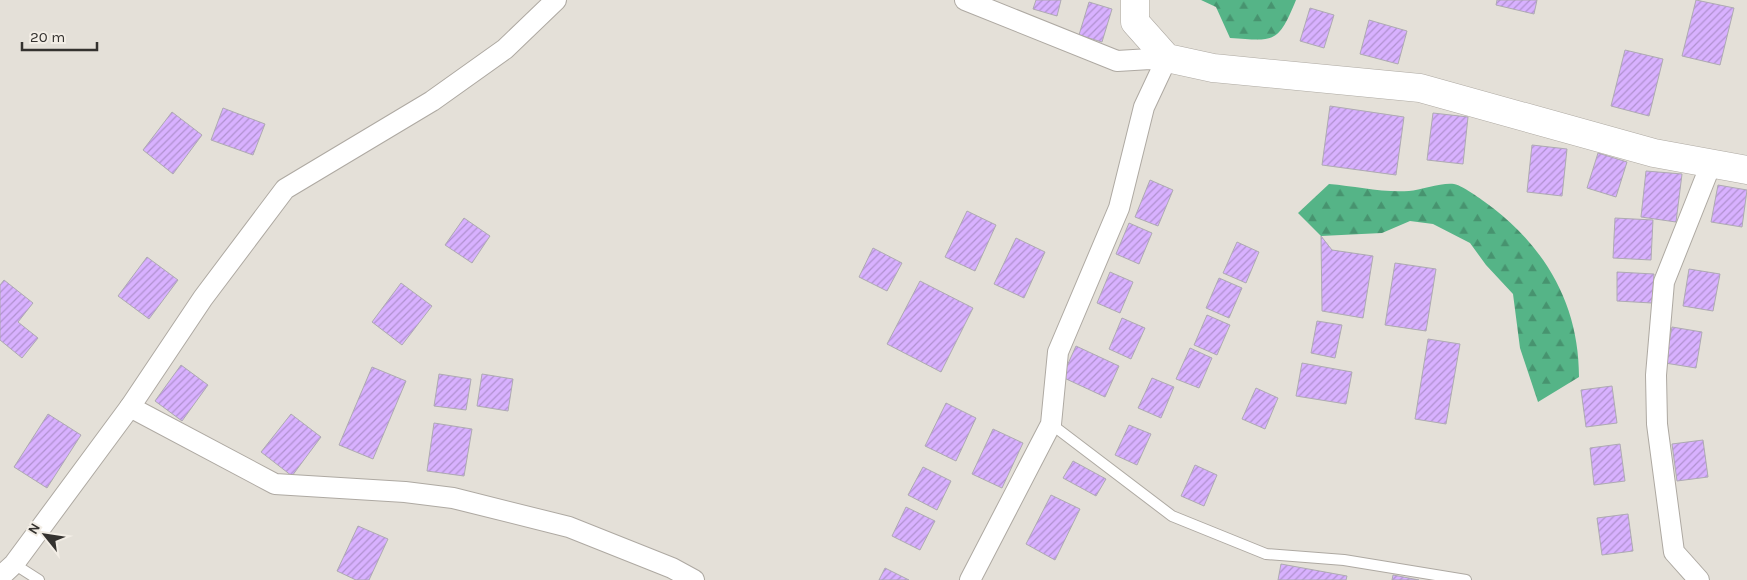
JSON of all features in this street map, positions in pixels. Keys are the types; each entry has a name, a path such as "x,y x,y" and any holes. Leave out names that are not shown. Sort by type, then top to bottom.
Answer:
{"street":[{"path":"7,570 130,407 203,298 286,189 432,101 505,49 556,0"},
{"path":"965,0 1117,61 1167,58 1213,68 1420,88 1654,153 1747,170"},
{"path":"1135,0 1135,22 1167,58"},
{"path":"970,580 1051,424 1058,352 1118,208 1144,107 1167,58"},
{"path":"1699,580 1674,552 1657,424 1656,375 1664,282 1712,164"},
{"path":"130,407 275,484 405,492 453,498 569,527 672,568 694,580"}],"lane":[{"path":"1051,424 1172,516 1266,554 1344,560 1466,580"},
{"path":"7,570 39,580"}],"green space":[{"path":"1201,0 1296,0 1279,32 1273,37 1257,40 1230,38 1216,7"},
{"path":"1329,184 1399,191 1454,184 1469,191 1493,208 1530,243 1557,282 1573,327 1578,351 1579,377 1538,402 1520,348 1513,294 1486,265 1470,243 1433,224 1410,221 1382,233 1321,236 1298,213"}],"building":[{"path":"1036,0 1061,0 1057,16 1033,9"},
{"path":"1497,0 1537,0 1534,14 1496,5"},
{"path":"1696,0 1734,8 1720,65 1682,56"},
{"path":"1089,2 1112,9 1102,42 1079,35"},
{"path":"1310,8 1334,15 1324,48 1300,41"},
{"path":"1369,20 1407,31 1398,64 1360,54"},
{"path":"1625,50 1663,59 1649,116 1611,106"},
{"path":"1330,106 1404,117 1396,175 1322,165"},
{"path":"223,108 265,124 253,155 211,140"},
{"path":"172,112 202,135 173,174 143,150"},
{"path":"1433,113 1468,117 1463,164 1427,160"},
{"path":"1532,145 1567,149 1562,196 1527,192"},
{"path":"1598,153 1627,162 1616,197 1587,188"},
{"path":"1646,171 1682,174 1676,222 1641,217"},
{"path":"1150,180 1173,190 1158,226 1135,217"},
{"path":"1718,185 1747,190 1742,227 1711,222"},
{"path":"967,211 996,225 975,271 945,257"},
{"path":"464,218 490,236 472,263 445,245"},
{"path":"1615,218 1653,220 1651,260 1613,258"},
{"path":"1129,223 1152,233 1139,264 1116,254"},
{"path":"1321,236 1332,250 1373,256 1363,318 1322,311"},
{"path":"1016,238 1045,252 1024,298 994,284"},
{"path":"1237,242 1259,252 1246,283 1223,273"},
{"path":"873,248 902,263 887,291 859,277"},
{"path":"147,257 178,280 149,319 118,296"},
{"path":"1395,263 1436,269 1426,331 1385,325"},
{"path":"1689,269 1720,274 1713,311 1683,306"},
{"path":"1110,272 1133,282 1120,313 1097,303"},
{"path":"1617,272 1654,274 1652,303 1617,301"},
{"path":"1219,278 1242,288 1229,318 1206,308"},
{"path":"4,280 33,303 18,322 38,338 22,358 0,340 0,285"},
{"path":"920,281 973,308 941,372 887,344"},
{"path":"401,283 432,306 402,345 372,322"},
{"path":"1207,315 1230,325 1217,355 1194,345"},
{"path":"1122,318 1145,328 1131,359 1109,349"},
{"path":"1317,321 1342,325 1335,358 1311,353"},
{"path":"1672,327 1702,332 1696,368 1665,363"},
{"path":"1428,339 1460,344 1446,424 1415,419"},
{"path":"1076,346 1119,366 1105,397 1062,377"},
{"path":"1190,348 1212,358 1199,388 1176,379"},
{"path":"1302,363 1352,372 1346,404 1296,396"},
{"path":"181,365 208,385 182,421 155,401"},
{"path":"372,367 406,381 373,459 339,445"},
{"path":"439,374 471,379 466,410 434,406"},
{"path":"482,374 513,379 508,411 477,406"},
{"path":"1152,378 1174,387 1161,418 1138,408"},
{"path":"1612,386 1617,423 1586,427 1581,390"},
{"path":"1256,388 1278,398 1265,429 1242,419"},
{"path":"946,403 976,418 956,461 925,446"},
{"path":"48,414 81,435 47,488 14,467"},
{"path":"291,414 321,437 292,476 261,452"},
{"path":"434,423 472,429 464,476 427,471"},
{"path":"1129,425 1151,434 1137,465 1115,455"},
{"path":"993,429 1023,443 1002,488 972,474"},
{"path":"1703,440 1708,477 1677,481 1672,444"},
{"path":"1620,444 1625,481 1594,485 1590,448"},
{"path":"1073,461 1106,479 1096,496 1063,478"},
{"path":"1195,465 1217,475 1204,506 1181,496"},
{"path":"923,467 951,481 937,510 908,495"},
{"path":"1051,495 1080,509 1055,560 1026,544"},
{"path":"906,507 935,521 920,550 892,536"},
{"path":"1628,514 1633,551 1602,555 1597,518"},
{"path":"358,526 388,539 369,580 356,580 337,571"},
{"path":"1281,564 1347,576 1346,580 1278,580"},
{"path":"885,568 909,580 879,580"},
{"path":"1393,575 1419,580 1392,580"}]}
